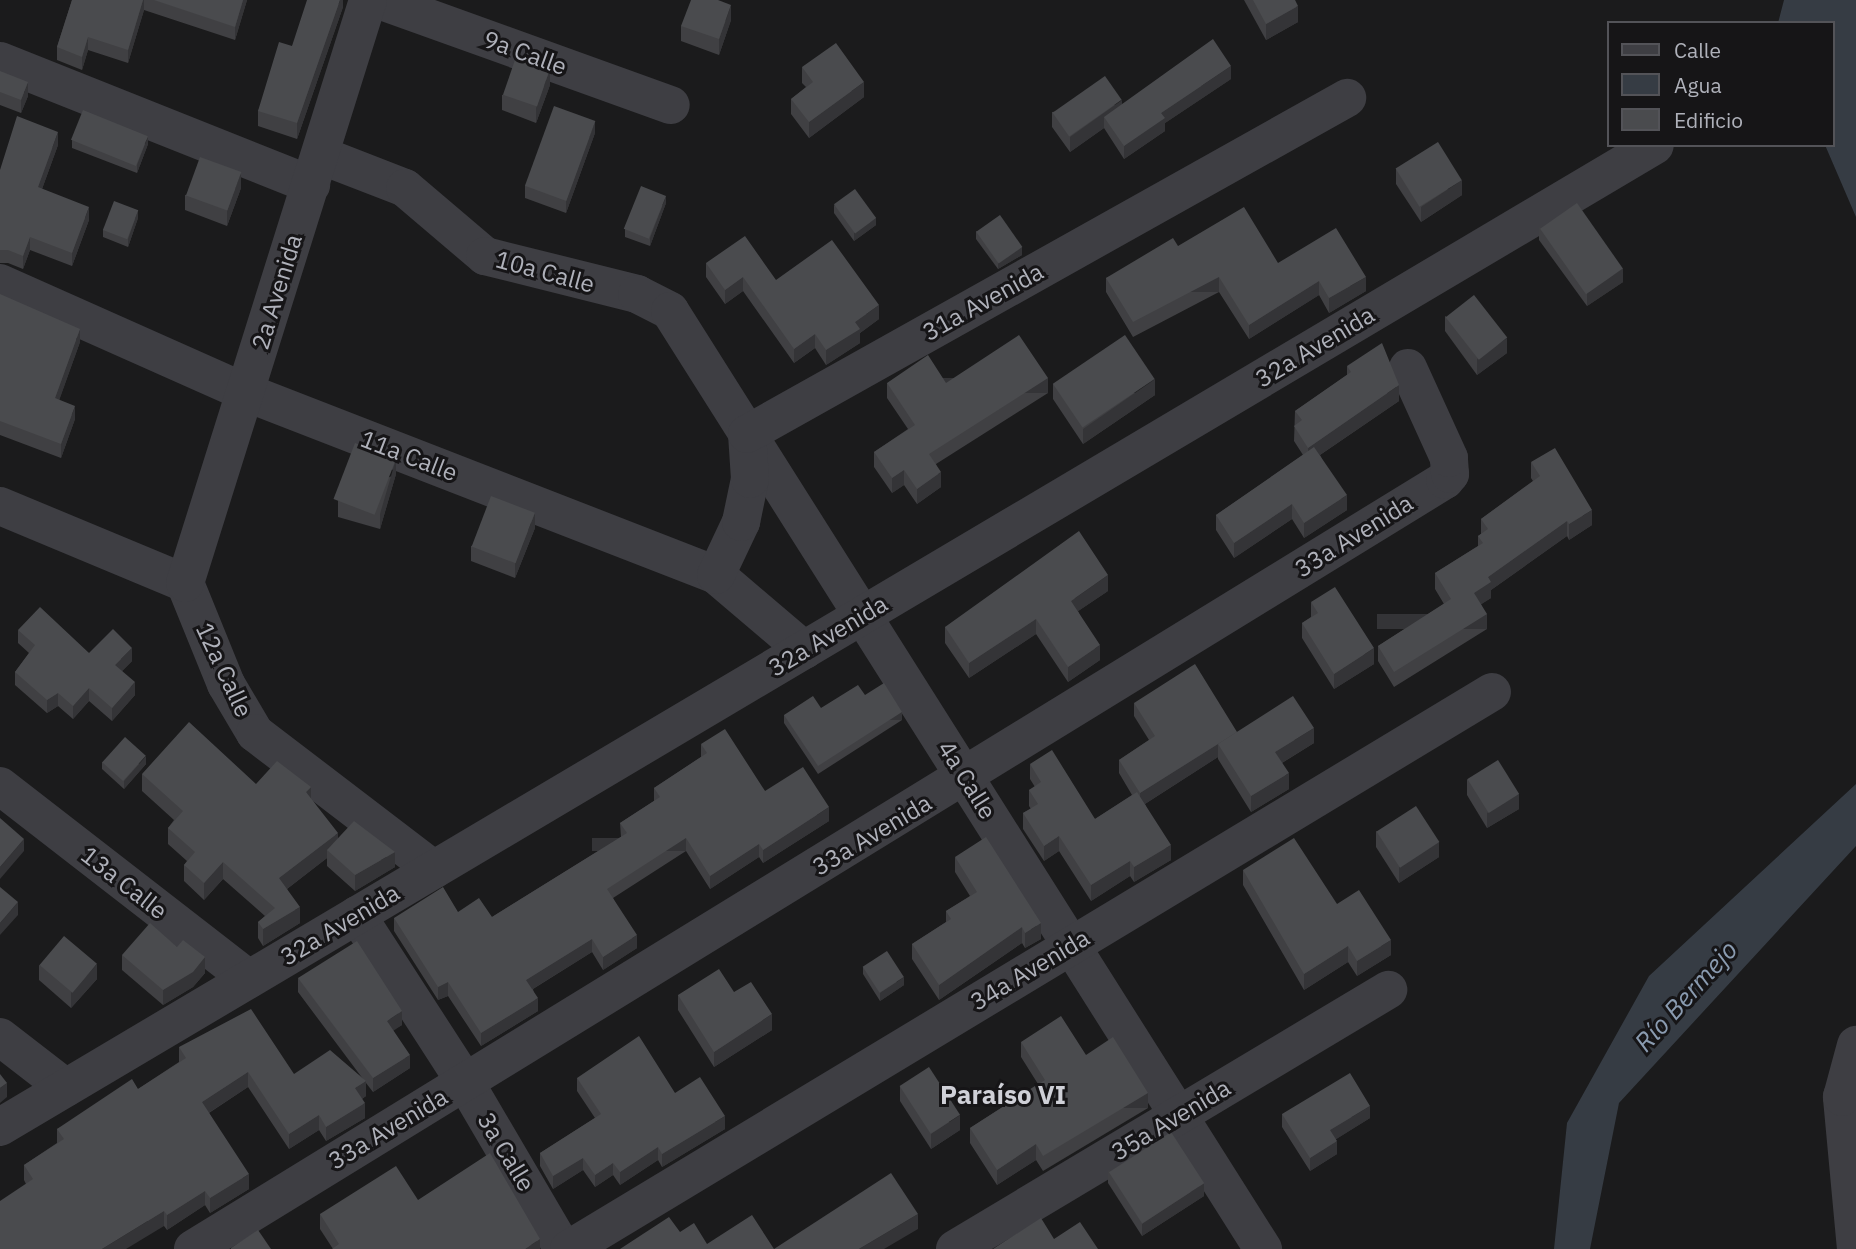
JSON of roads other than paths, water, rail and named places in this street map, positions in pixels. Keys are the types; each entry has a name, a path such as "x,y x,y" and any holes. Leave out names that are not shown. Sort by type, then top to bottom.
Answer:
{"street":[{"name":"2a Avenida","path":"185,583 368,0"},
{"name":"9a Calle","path":"379,0 671,105"},
{"name":"10a Calle","path":"0,61 315,170 405,188 485,256 637,294 670,311"},
{"name":"31a Avenida","path":"747,434 1348,98"},
{"name":"32a Avenida","path":"0,1127 1652,147"},
{"name":"11a Calle","path":"0,283 246,392 716,575 804,650"},
{"name":"4a Calle","path":"670,311 1263,1249"},
{"name":"33a Avenida","path":"193,1249 966,778 1445,480 1450,474 1449,458 1408,368"},
{"path":"716,575 741,522 750,479 747,434"},
{"path":"0,506 185,583"},
{"name":"12a Calle","path":"185,583 226,684 255,733 434,870"},
{"name":"34a Avenida","path":"569,1249 1492,692"},
{"name":"13a Calle","path":"0,786 249,979"},
{"name":"3a Calle","path":"357,915 465,1082 563,1249"},
{"name":"35a Avenida","path":"955,1249 1388,990"},
{"path":"0,1037 65,1088"},
{"path":"1856,1045 1842,1097 1856,1249"}],"water":[{"path":"1784,0 1856,0 1856,217 1826,147 1835,147 1835,21 1779,21"},
{"name":"Río Bermejo","path":"1856,784 1856,846 1619,1103 1590,1249 1554,1249 1567,1123 1649,976"}],"district":[{"name":"Paraíso VI","path":"1003,1095"}]}
